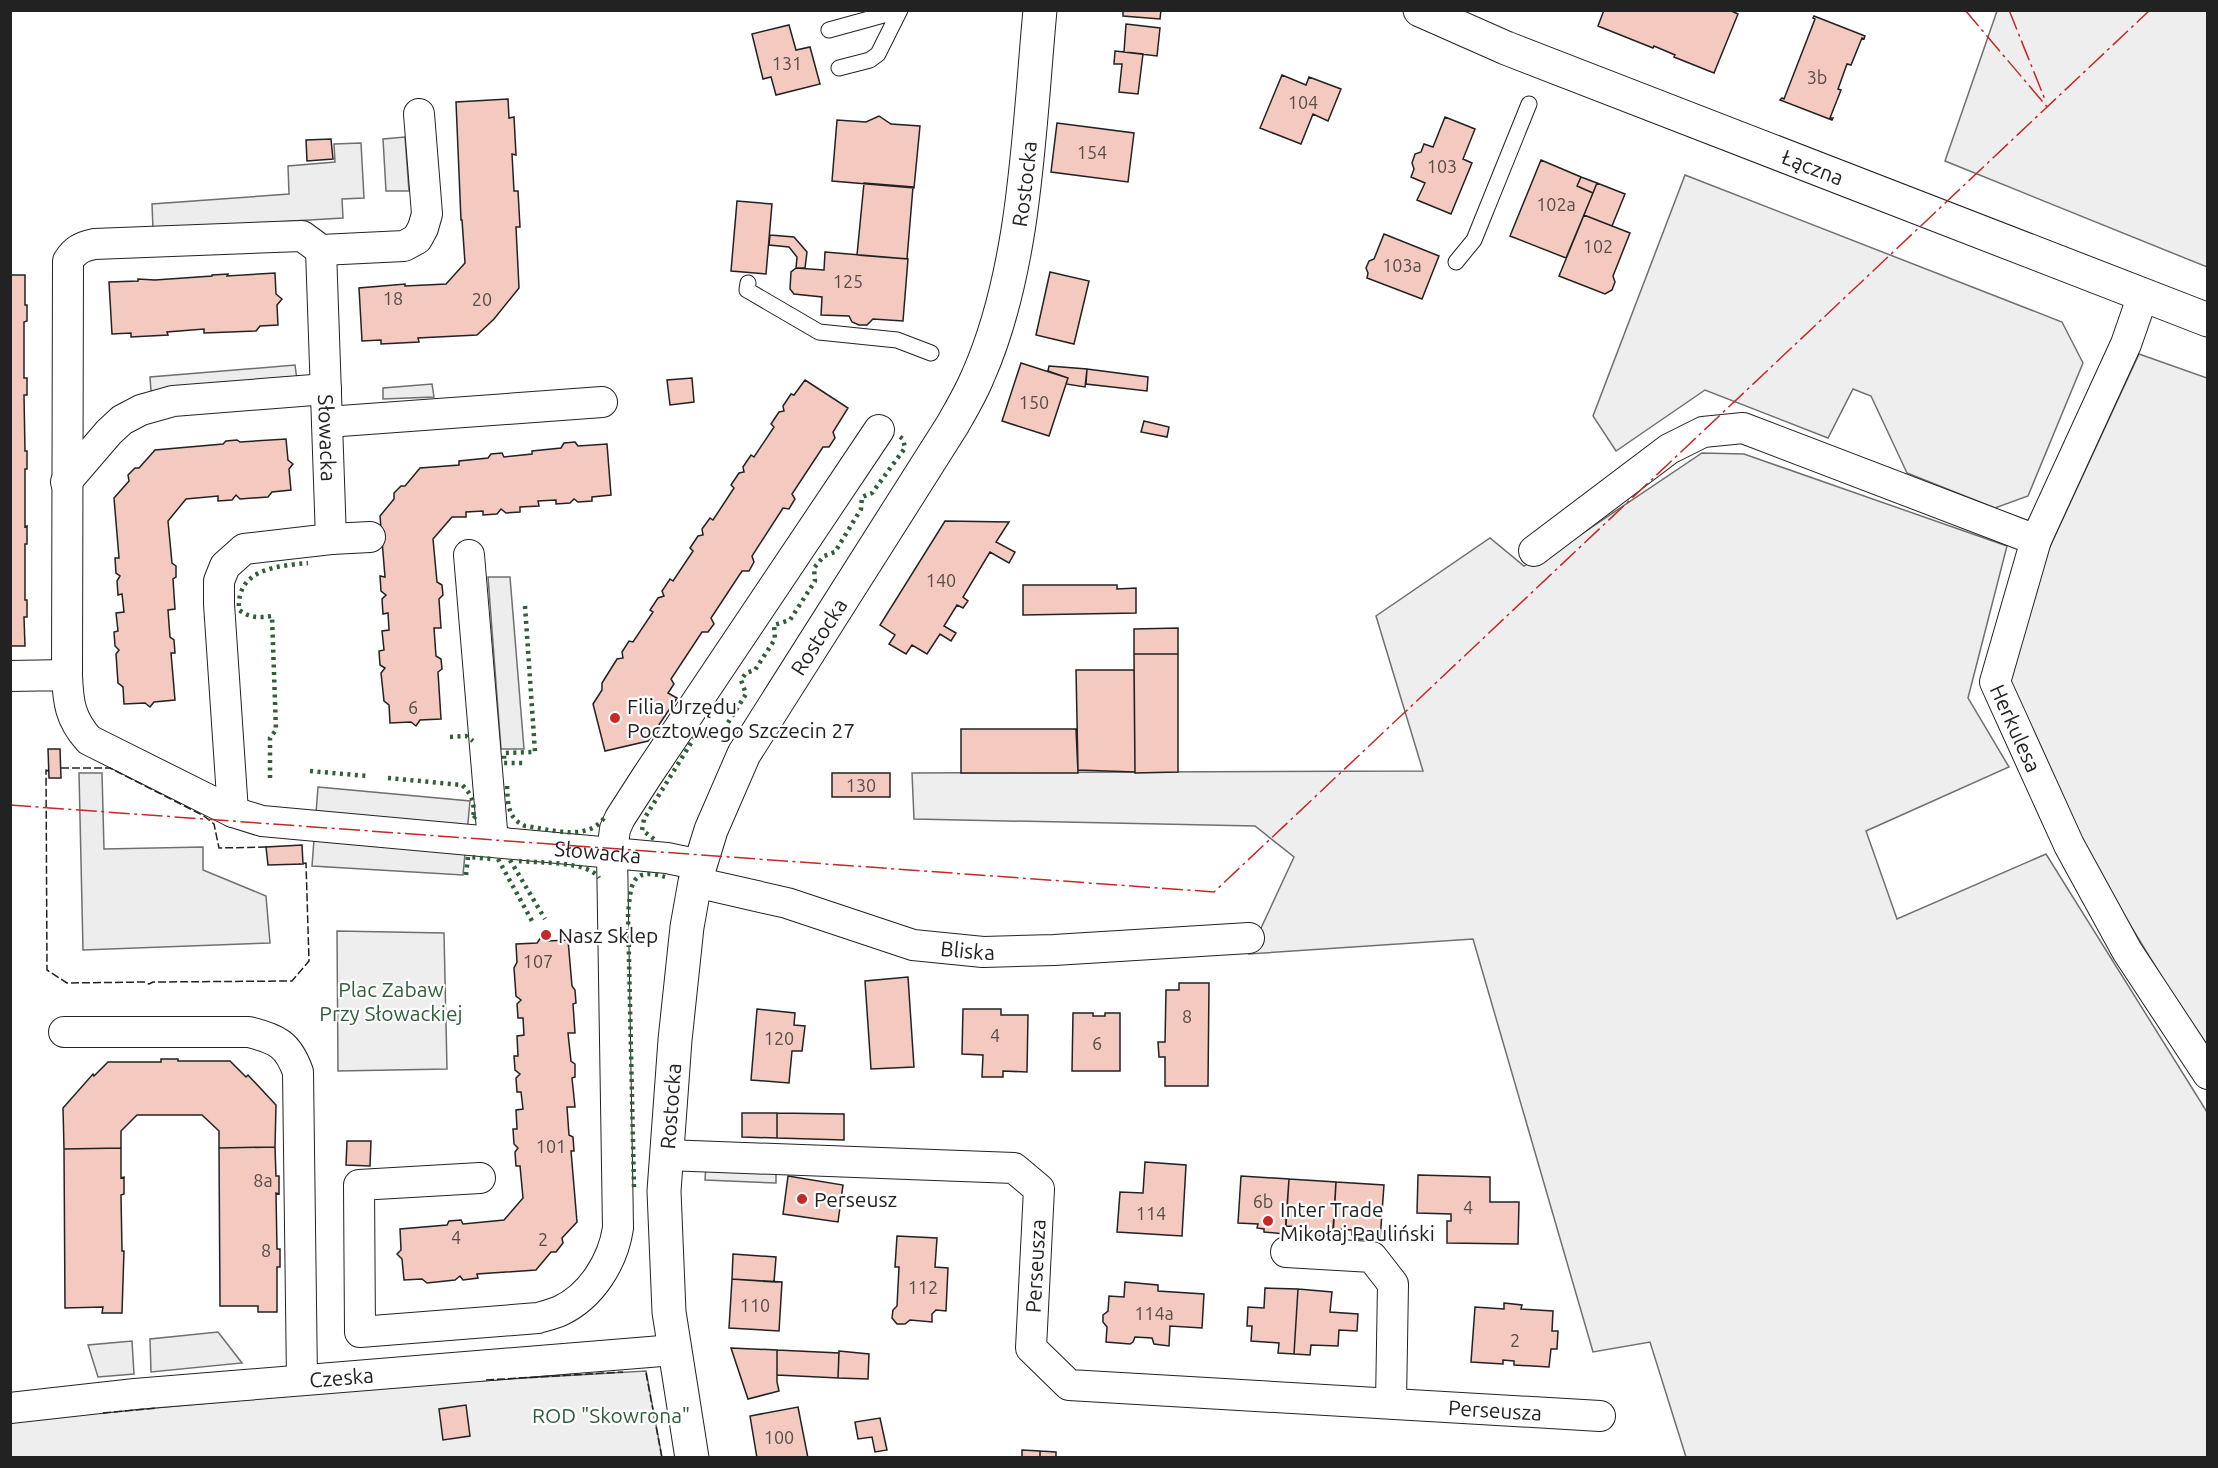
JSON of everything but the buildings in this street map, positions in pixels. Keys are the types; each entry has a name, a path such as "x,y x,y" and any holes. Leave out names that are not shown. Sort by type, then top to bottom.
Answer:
{"street":[{"name":"Rostocka","path":"692,1458 674,1350 666,1273 664,1191 683,963 698,874 722,804 744,754 953,424 979,374 1000,313 1018,227 1040,10"},
{"name":"Łączna","path":"1420,10 1506,48 2208,320"},
{"path":"66,482 68,261 74,252 94,244 302,236 321,250 404,246 417,239 423,228 426,214 419,114"},
{"path":"321,250 326,388"},
{"name":"Herkulesa","path":"2144,295 2126,344 2036,540 1995,682 2069,845 2121,941 2208,1074"},
{"name":"Słowacka","path":"331,539 326,388 173,401 149,407 122,420 66,482 68,703 79,729 89,740 233,812 262,821 667,858 698,874"},
{"path":"327,423 602,402"},
{"path":"1534,551 1669,449 1703,432 1743,428 2036,540"},
{"path":"360,1332 538,1318 560,1311 574,1302 600,1275 610,1260 616,1245 618,1228 612,852 615,829 620,818 879,430"},
{"path":"233,812 219,581 225,566 244,549 370,537"},
{"path":"469,555 493,842"},
{"path":"10,676 67,675"},
{"name":"Bliska","path":"698,874 913,945 983,952 1249,938"},
{"path":"64,1032 249,1032 270,1037 284,1046 293,1058 298,1072 302,1380"},
{"name":"Perseusza","path":"666,1155 1014,1168 1039,1189 1031,1348 1069,1385 1600,1416"},
{"path":"375,1379 360,1332 359,1185 480,1178"},
{"path":"1286,1252 1372,1257 1393,1284 1391,1403"},
{"name":"Czeska","path":"10,1408 302,1380 375,1379 631,1363 674,1350"}],"lane":[{"path":"829,30 899,11"},
{"path":"839,68 870,60 878,54 899,11"},
{"path":"1456,262 1474,240 1529,104"},
{"path":"747,283 747,290 819,332 897,340 931,353"}],"green space":[{"path":"1997,11 2207,11 2207,267 1945,161"},
{"path":"1685,175 2062,322 2083,363 2028,496 1995,508 1907,473 1871,396 1853,389 1828,438 1705,390 1616,451 1593,416"},
{"path":"2139,354 2207,378 2207,1051 2093,864 2008,683 2035,579"},
{"path":"1702,453 1744,454 2007,546 1968,698 2009,767 1866,831 1897,919 2046,854 2207,1112 2207,1457 1686,1457 1650,1342 1593,1352 1473,939 1249,954 1294,857 1255,826 914,819 912,773 1423,771 1376,616 1490,538 1524,566 1565,545"},
{"name":"Plac Zabaw Przy Słowackiej","path":"337,931 444,933 447,1069 338,1071"},
{"name":"ROD \"Skowrona\"","path":"646,1371 662,1457 11,1458 11,1421 408,1385"}],"shaded area":[{"path":"405,137 409,191 386,191 383,139"},
{"path":"361,143 364,198 342,199 343,218 153,229 152,204 289,194 288,166 335,162 334,144"},
{"path":"295,365 297,380 151,391 150,377"},
{"path":"432,384 434,397 383,399 383,388"},
{"path":"488,577 510,577 524,749 501,749"},
{"path":"79,773 102,773 104,849 203,847 203,870 266,896 270,943 83,950"},
{"path":"318,787 470,801 463,875 312,866"},
{"path":"706,1165 776,1168 776,1183 705,1180"},
{"path":"218,1332 242,1363 151,1372 150,1339"},
{"path":"132,1341 134,1374 98,1377 88,1345"}],"hedge":[{"path":"654,839 642,830 644,819 696,735 719,737 746,694 741,680 746,673 755,670 775,639 774,625 790,620 815,581 814,568 824,556 835,552 861,509 862,497 872,493 905,448 903,439 899,436"},
{"path":"270,778 270,738 276,730 272,616 255,617 243,613 239,610 240,596 244,585 261,572 272,568 308,563"},
{"path":"525,606 535,752 504,753 504,763 526,763"},
{"path":"450,737 466,736 473,741"},
{"path":"310,771 367,776"},
{"path":"388,778 462,785 472,801 473,819 478,814"},
{"path":"507,786 508,804 512,814 519,823 525,826 578,832 588,830 604,818"},
{"path":"466,875 468,857 493,859"},
{"path":"498,859 532,921"},
{"path":"510,860 545,919"},
{"path":"519,861 585,868 599,878"},
{"path":"634,1187 628,914 632,887 639,876 653,874 665,877"}],"fence":[{"path":"61,768 110,768 204,816 214,824 219,848 266,847 266,849"},
{"path":"49,771 46,770 47,970 67,983 292,981 309,961 306,863 299,864"},
{"path":"486,1380 623,1372"},
{"path":"646,1373 662,1458"},
{"path":"103,1413 157,1408"}],"power":[{"path":"1965,10 2048,108"},
{"path":"2009,10 2046,102"},
{"path":"10,805 1214,892 2150,10"}],"place":[{"name":"Filia Urzędu Pocztowego Szczecin 27","path":"615,718"},
{"name":"Nasz Sklep","path":"546,935"},
{"name":"Perseusz","path":"802,1199"},
{"name":"Inter Trade Mikołaj Pauliński","path":"1268,1221"}]}
